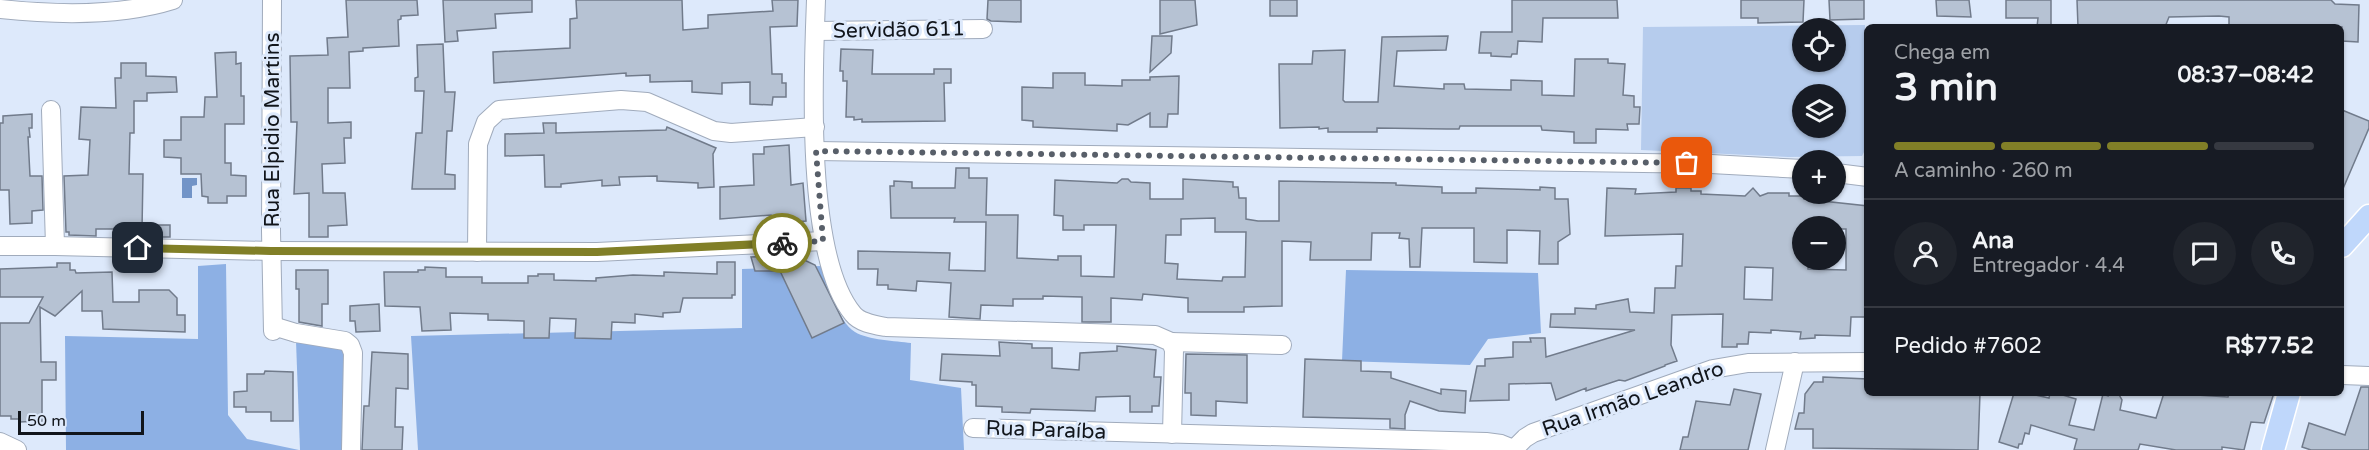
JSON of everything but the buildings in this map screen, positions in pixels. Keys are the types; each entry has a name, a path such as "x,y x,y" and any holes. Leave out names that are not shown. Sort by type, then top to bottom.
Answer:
{"main road":[{"path":"2273,450 2288,396"}],"street":[{"path":"0,9 32,12 114,10 152,6 173,0"},
{"name":"Rua Elpidio Martins","path":"272,0 273,329 345,341 350,345 353,353 351,450"},
{"path":"816,0 815,127 823,241 837,282 854,315 868,324 886,327 1155,334 1171,342 1282,345"},
{"name":"Servidão 611","path":"815,31 983,28"},
{"path":"477,252 478,144 486,122 499,110 621,100 647,102 714,131 731,133 815,127"},
{"path":"51,110 55,246"},
{"path":"816,151 955,151 1699,163 1792,168"},
{"path":"1846,174 1864,176"},
{"path":"0,246 271,251 597,252 823,241"},
{"path":"1171,342 1174,362 1172,434"},
{"path":"1775,450 1795,362"},
{"name":"Rua Irmão Leandro","path":"1515,449 1533,433 1713,369 1748,363 1864,362"},
{"path":"2344,375 2369,376"},
{"name":"Rua Paraíba","path":"973,428 1486,442 1515,449"},
{"path":"0,442 17,450"}],"shaded area":[{"path":"1846,25 1864,25 1864,152 1862,156 1846,156 1846,150 1792,150 1792,157 1641,150 1643,27 1792,26 1792,72 1846,72"},
{"path":"182,178 197,178 197,185 192,186 192,198 182,198"},
{"path":"226,264 228,415 247,439 299,450 66,450 65,336 198,339 198,266"},
{"path":"821,266 834,302 849,327 867,337 911,343 910,380 961,388 964,450 418,450 411,336 742,328 742,269"},
{"path":"1346,270 1538,273 1541,333 1488,339 1470,365 1342,361"},
{"path":"296,341 346,346 346,450 300,450"}],"way so far":[{"path":"782,243 823,241 816,151 1687,163"}],"route":[{"path":"138,248 271,251 597,252 782,243"}]}
